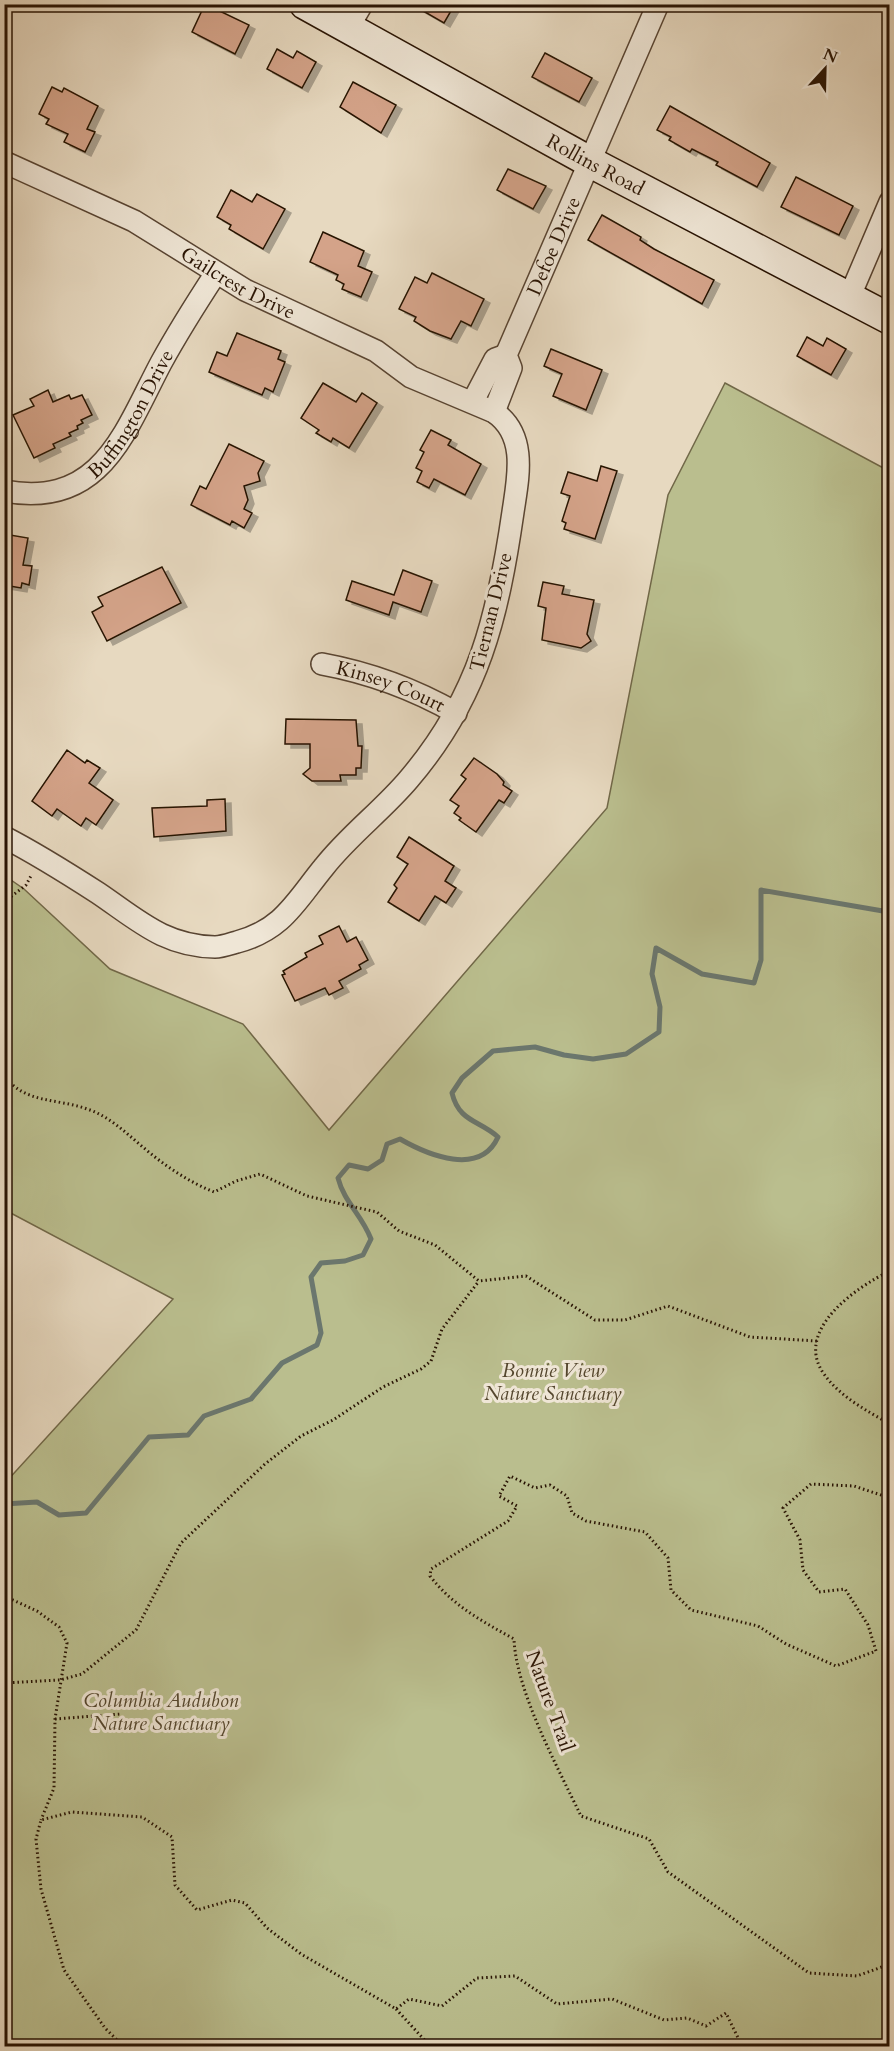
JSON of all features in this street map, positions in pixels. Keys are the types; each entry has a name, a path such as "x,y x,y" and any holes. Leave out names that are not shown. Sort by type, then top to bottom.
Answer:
{"street":[{"name":"Rollins Road","path":"304,4 355,16 590,162 890,319"},
{"name":"Defoe Drive","path":"494,412 511,368 506,355 658,4"},
{"name":"Gailcrest Drive","path":"4,162 134,221 216,273 277,307 337,331 376,351 411,377 440,391 473,401"},
{"path":"849,297 890,202"},
{"name":"Buffington Drive","path":"4,491 23,495 60,492 90,475 114,453 175,336 216,273"},
{"name":"Defoe Drive","path":"473,401 495,359 506,355"},
{"name":"Tiernan Drive","path":"4,837 42,856 153,932 183,944 218,947 250,939 277,924 303,897 324,867 409,780 456,713 472,682 488,638 500,593 519,474 519,452 513,435 500,416 473,401"},
{"name":"Kinsey Court","path":"322,664 390,680 416,690 456,713"}],"path":[{"path":"4,902 26,885 42,856"},
{"path":"4,1075 13,1088 34,1098 88,1109 118,1125 145,1149 193,1184 214,1192 236,1181 260,1174 307,1196 377,1212 399,1231 435,1245 478,1281 526,1276 594,1320 625,1320 668,1306 750,1337 817,1341"},
{"path":"890,1271 874,1279 846,1299 823,1324 817,1341 818,1357 823,1373 848,1397 890,1424"},
{"path":"4,1683 60,1680 82,1674 136,1630 181,1543 265,1464 301,1436 431,1361 442,1329 478,1281"},
{"name":"Nature Trail","path":"890,1498 854,1486 811,1484 783,1508 800,1540 803,1570 819,1592 845,1589 868,1625 876,1651 836,1666 786,1644 758,1626 691,1610 671,1590 668,1558 645,1532 585,1521 572,1513 567,1496 550,1485 536,1488 510,1476 499,1496 518,1506 508,1521 431,1569 430,1575 443,1592 464,1611 514,1639 515,1659 540,1728 581,1816 649,1839 668,1872 809,1973 857,1976 890,1964"},
{"path":"4,1596 37,1611 58,1627 67,1642 56,1719 54,1788 36,1839 41,1889 64,1970 105,2028 123,2046"},
{"path":"56,1719 121,1714"},
{"path":"41,1820 72,1812 142,1817 172,1837 175,1885 197,1910 232,1900 245,1903 267,1928 301,1954 396,2009 430,2046"},
{"path":"396,2009 409,1999 442,2006 477,1978 515,1976 557,2004 612,1999 664,2020 687,2018 706,2026 726,2013 742,2046"},
{"path":"873,2046 890,2040"}],"green space":[{"name":"Bonnie View Nature Sanctuary","path":"725,383 889,471 889,2046 5,2046 5,1483 173,1299 5,1210 5,876 24,889 110,969 243,1024 329,1130 607,808 668,495"}],"building":[{"path":"205,4 249,25 235,54 192,32"},
{"path":"411,4 455,4 444,23"},
{"path":"277,49 293,58 297,51 316,62 302,88 267,69"},
{"path":"545,53 592,78 579,102 532,77"},
{"path":"353,82 396,105 381,133 340,107"},
{"path":"52,87 62,92 64,88 98,106 87,129 95,132 85,152 64,142 68,134 46,124 49,119 39,114"},
{"path":"670,106 770,163 757,187 716,165 718,162 692,149 690,152 669,140 671,137 657,130"},
{"path":"508,169 546,186 533,209 497,190"},
{"path":"796,177 853,206 839,235 781,207"},
{"path":"231,190 252,202 257,194 285,209 263,249 229,229 231,225 217,217"},
{"path":"602,215 641,237 640,240 654,249 714,280 702,304 588,240"},
{"path":"323,232 364,251 358,266 372,272 361,297 342,289 344,284 336,280 338,275 310,262"},
{"path":"432,273 484,299 471,326 461,321 451,339 430,331 414,321 416,317 399,309 415,277 427,283"},
{"path":"237,333 281,351 278,359 285,362 273,392 265,388 262,395 209,372 217,352 227,356"},
{"path":"807,337 823,346 827,338 846,349 831,375 797,356"},
{"path":"551,349 602,370 586,410 553,396 562,374 544,366"},
{"path":"323,383 356,402 362,393 377,403 349,448 333,438 331,442 316,433 319,430 301,418"},
{"path":"48,390 53,402 69,395 71,399 82,395 92,415 81,420 83,423 77,426 78,429 69,433 71,436 53,444 55,448 34,458 13,415 34,406 30,399"},
{"path":"431,430 451,440 448,445 481,464 465,495 434,479 429,488 417,482 422,471 416,468 424,452 420,450"},
{"path":"229,444 264,461 258,473 260,481 244,486 248,500 244,509 252,513 244,528 232,521 230,525 191,505 200,486 206,489"},
{"path":"601,466 617,471 595,539 564,529 566,523 562,521 570,496 561,493 568,472 597,481"},
{"path":"4,534 28,538 23,565 32,566 29,585 22,583 21,588 4,585"},
{"path":"162,567 181,603 107,641 92,612 103,606 98,597"},
{"path":"403,570 432,581 421,612 393,602 389,615 346,600 352,581 394,595"},
{"path":"543,582 564,586 562,594 594,600 587,634 591,641 581,648 542,640 546,608 538,606"},
{"path":"286,719 356,720 358,746 362,746 361,768 356,768 356,775 340,775 341,781 312,781 303,774 310,768 310,744 285,744"},
{"path":"67,750 85,763 87,760 100,768 89,783 113,800 96,825 86,818 81,826 57,809 52,816 32,801"},
{"path":"474,758 497,774 504,782 503,785 512,791 504,803 499,800 476,832 459,820 461,818 454,813 459,806 450,800 466,779 461,775"},
{"path":"225,799 226,831 154,837 152,808 207,806 207,800"},
{"path":"409,837 454,866 445,881 456,888 446,903 435,896 419,921 388,902 397,888 394,885 408,864 397,857"},
{"path":"339,926 347,942 356,937 368,960 359,965 361,969 339,981 343,988 329,995 325,988 295,1001 282,975 285,974 283,971 307,957 305,953 323,944 319,936"}],"waterway":[{"path":"4,1504 37,1502 59,1515 86,1513 149,1437 188,1435 204,1416 251,1399 282,1363 317,1345 321,1333 311,1277 321,1263 345,1261 363,1255 371,1239 344,1194 338,1178 349,1165 368,1169 382,1160 387,1144 400,1139 425,1151 453,1159 479,1156 490,1149 498,1137 470,1120 459,1110 452,1093 462,1078 493,1051 535,1047 564,1055 593,1059 626,1054 659,1032 660,1007 652,974 656,948 702,974 754,983 761,960 761,890 883,911 890,903"}],"park label":[{"name":"Columbia Audubon Nature Sanctuary","path":"161,1712"}]}
